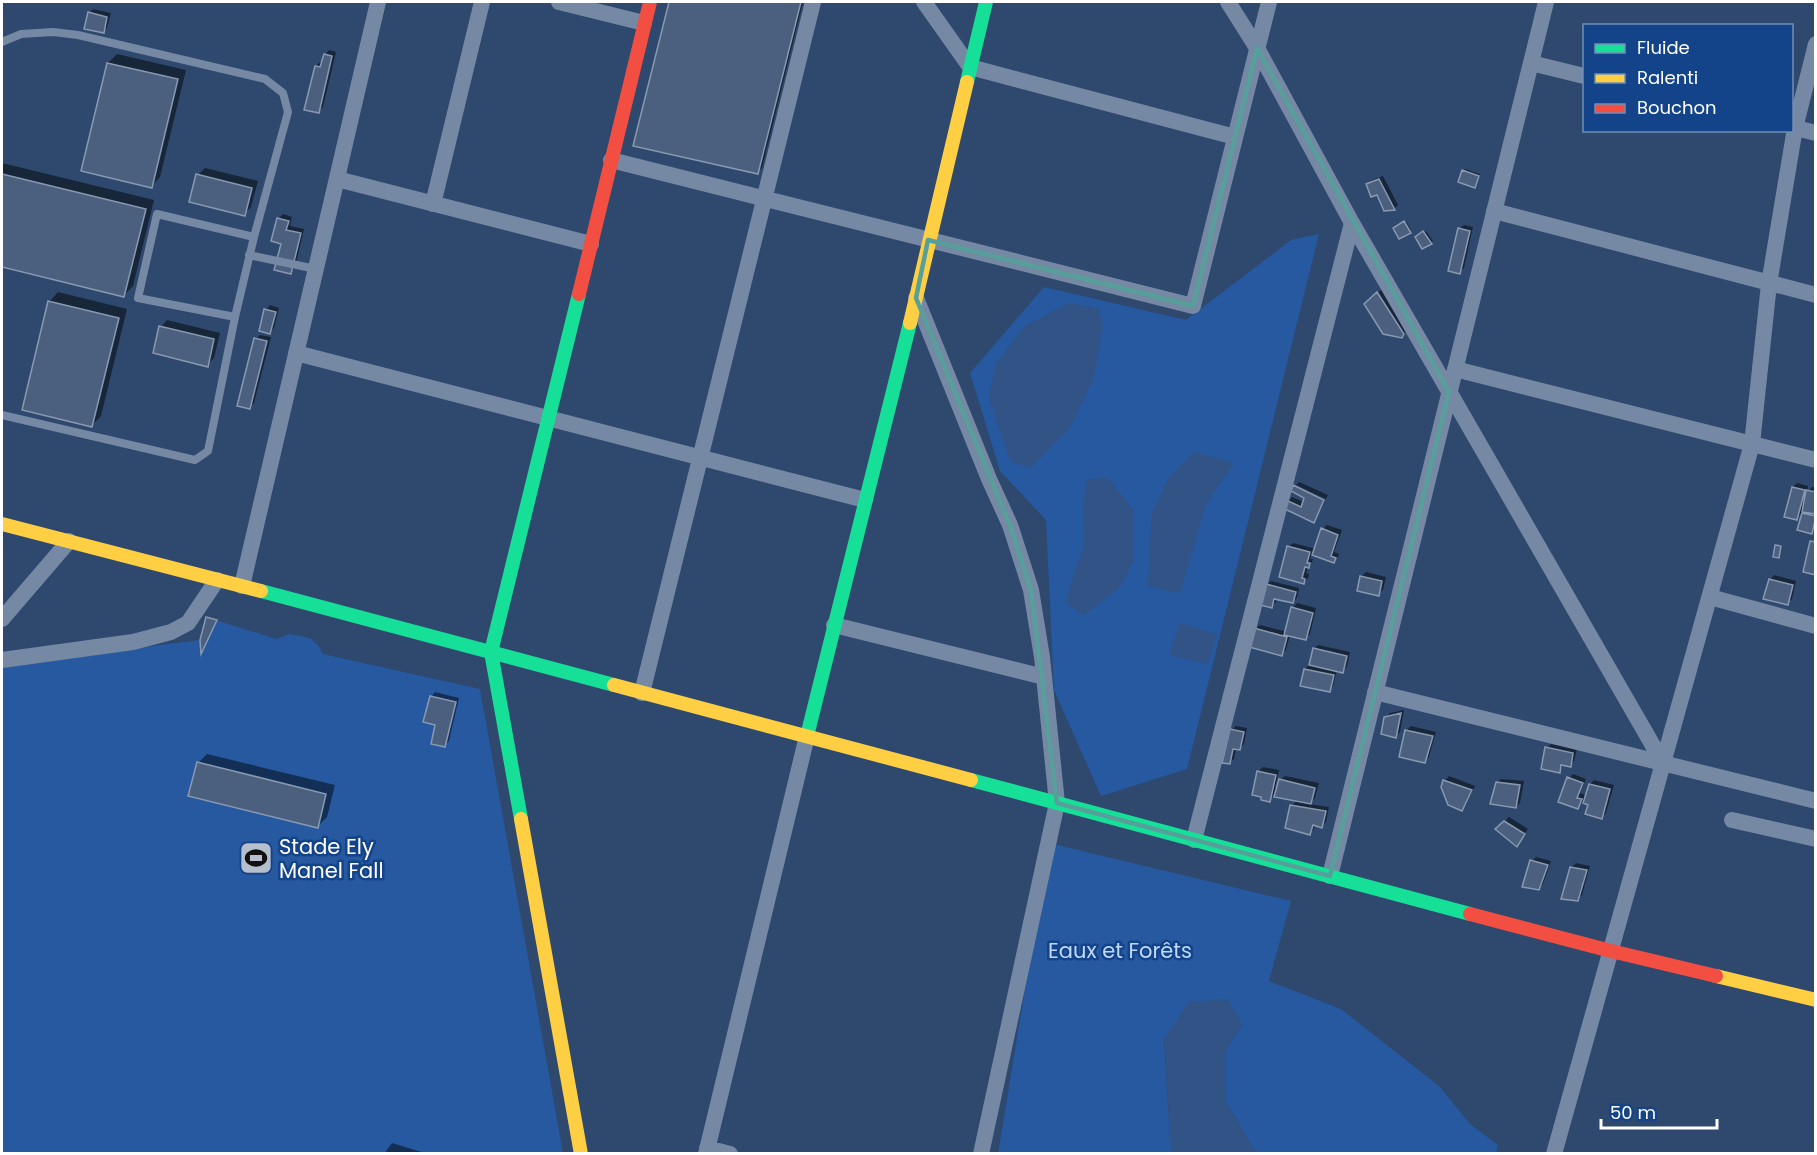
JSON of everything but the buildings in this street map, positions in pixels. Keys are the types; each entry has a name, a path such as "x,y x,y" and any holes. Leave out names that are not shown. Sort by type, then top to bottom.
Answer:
{"street":[{"path":"242,586 378,2"},
{"path":"433,204 482,2"},
{"path":"559,2 644,23"},
{"path":"581,1154 491,652 650,2"},
{"path":"642,693 813,2"},
{"path":"924,2 970,67 1235,137"},
{"path":"730,1154 706,1151 916,298 986,2"},
{"path":"1228,2 1257,48 1352,223 1663,763"},
{"path":"611,160 1193,306 1269,2"},
{"path":"1330,876 1546,2"},
{"path":"1815,44 1793,128 1815,133"},
{"path":"1530,63 1583,76"},
{"path":"1554,1154 1752,444 1769,284 1792,132"},
{"path":"337,179 591,244"},
{"path":"1494,211 1815,295"},
{"path":"1194,840 1352,223"},
{"path":"916,298 989,479 1010,525 1031,590 1044,677 1057,804 981,1154"},
{"path":"296,353 548,417 699,459 865,500"},
{"path":"1455,369 1815,460"},
{"path":"2,524 1611,951 1815,1000"},
{"path":"2,619 69,541"},
{"path":"2,660 133,642 171,632 188,623 217,580"},
{"path":"1710,597 1815,626"},
{"path":"834,625 1044,677"},
{"path":"1375,692 1815,801"},
{"path":"1732,820 1815,839"}],"lane":[{"path":"2,42 21,34 53,32 78,35 265,79 283,93 288,112 249,255 208,452 195,460 2,415"},
{"path":"235,317 138,298 157,214 254,237"},
{"path":"249,255 316,269"}],"highlighted area":[{"path":"1257,48 1449,392 1330,876 1057,803 1031,590 1010,525 916,298 928,240 1193,306"}],"green space":[{"path":"1319,234 1187,769 1101,796 1054,690 1046,520 1000,471 970,373 1044,287 1186,320 1291,240"},
{"name":"Stade Ely Manel Fall","path":"206,617 276,639 290,634 310,638 323,654 480,689 563,1153 2,1153 2,665 200,640"},
{"name":"Eaux et Forêts","path":"1049,843 1291,901 1269,981 1341,1009 1439,1086 1470,1124 1498,1145 1496,1154 1256,1153 1226,1102 1226,1050 1242,1024 1164,1039 1173,1153 998,1154"}],"shaded area":[{"path":"1069,303 1098,308 1103,325 1094,377 1071,426 1031,468 1010,461 989,397 996,363 1025,326"},
{"path":"1194,452 1234,463 1206,504 1180,593 1148,586 1152,513 1168,479"},
{"path":"1108,478 1134,511 1134,561 1119,588 1084,615 1066,603 1084,547 1083,508 1087,479"},
{"path":"1180,623 1217,634 1208,664 1169,655"},
{"path":"1228,999 1242,1024 1226,1050 1226,1102 1256,1153 1173,1153 1164,1039 1189,1002"}],"traffic: fast":[{"path":"967,82 986,2"},
{"path":"521,819 491,652 579,294"},
{"path":"807,736 910,323"},
{"path":"261,591 614,685"},
{"path":"971,780 1470,914"}],"traffic: slow":[{"path":"910,323 967,82"},
{"path":"2,524 261,591"},
{"path":"614,685 971,780"},
{"path":"521,819 581,1154"},
{"path":"1716,976 1816,1000"}],"traffic: jam":[{"path":"579,294 650,2"},
{"path":"1470,914 1716,976"}],"place":[{"name":"Stade Ely Manel Fall","path":"256,858"}]}
